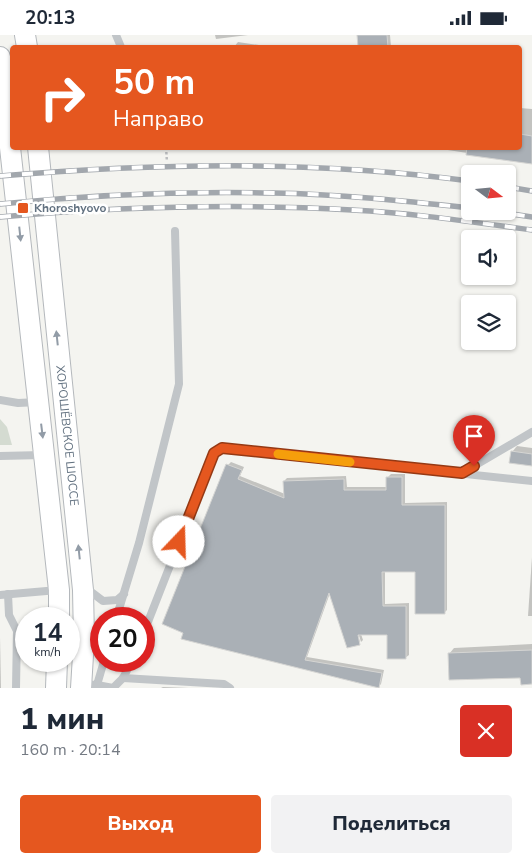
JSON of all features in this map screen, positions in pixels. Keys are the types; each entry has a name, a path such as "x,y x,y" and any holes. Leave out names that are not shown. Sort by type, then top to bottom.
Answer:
{"main road":[{"name":"ХОРОШЁВСКОЕ ШОССЕ","path":"0,57 10,149"},
{"name":"ХОРОШЁВСКОЕ ШОССЕ","path":"10,150 45,455 59,590 59,607"},
{"name":"ХОРОШЁВСКОЕ ШОССЕ","path":"38,150 82,581 86,686"},
{"path":"56,688 57,672"}],"lane":[{"path":"120,607 179,384 175,231"},
{"path":"0,400 18,403 38,402"},
{"path":"462,473 532,432"},
{"path":"154,607 214,453 222,448 532,481"},
{"path":"0,456 45,455"},
{"path":"82,581 89,591 103,601 117,601 124,594"},
{"path":"16,688 17,631 9,615 4,594 59,590"},
{"path":"86,686 96,672"},
{"path":"86,686 113,688 126,672"},
{"path":"122,678 224,684 230,688"}],"path":[{"path":"166,150 166,162"}],"shaded area":[{"path":"0,419 7,427 12,445 0,445"}],"building":[{"path":"357,35 387,35 388,45 358,45"},
{"path":"522,134 532,136 532,164 466,155 467,150 522,150"},
{"path":"511,451 532,454 532,466 509,463"},
{"path":"226,464 242,470 238,479 284,498 283,481 344,479 344,490 386,490 386,477 402,477 402,505 445,505 445,614 415,614 415,572 382,572 383,606 406,606 406,659 387,659 387,635 358,635 360,645 347,648 329,593 305,660 382,673 379,688 181,639 183,633 162,624"},
{"path":"532,650 532,684 521,685 520,678 449,680 448,653"}],"railway":[{"path":"0,176 118,168 235,166 353,170 461,180"},
{"path":"516,188 532,191"},
{"path":"0,204 136,194 239,193 347,196 461,207"},
{"path":"0,217 176,207 308,208 397,213 532,230"},
{"path":"516,215 532,217"}],"slow traffic":[{"path":"278,454 350,462"}],"place":[{"name":"Khoroshyovo","path":"23,208"}],"route":[{"path":"179,542 214,453 222,448 462,473 474,466"}]}
